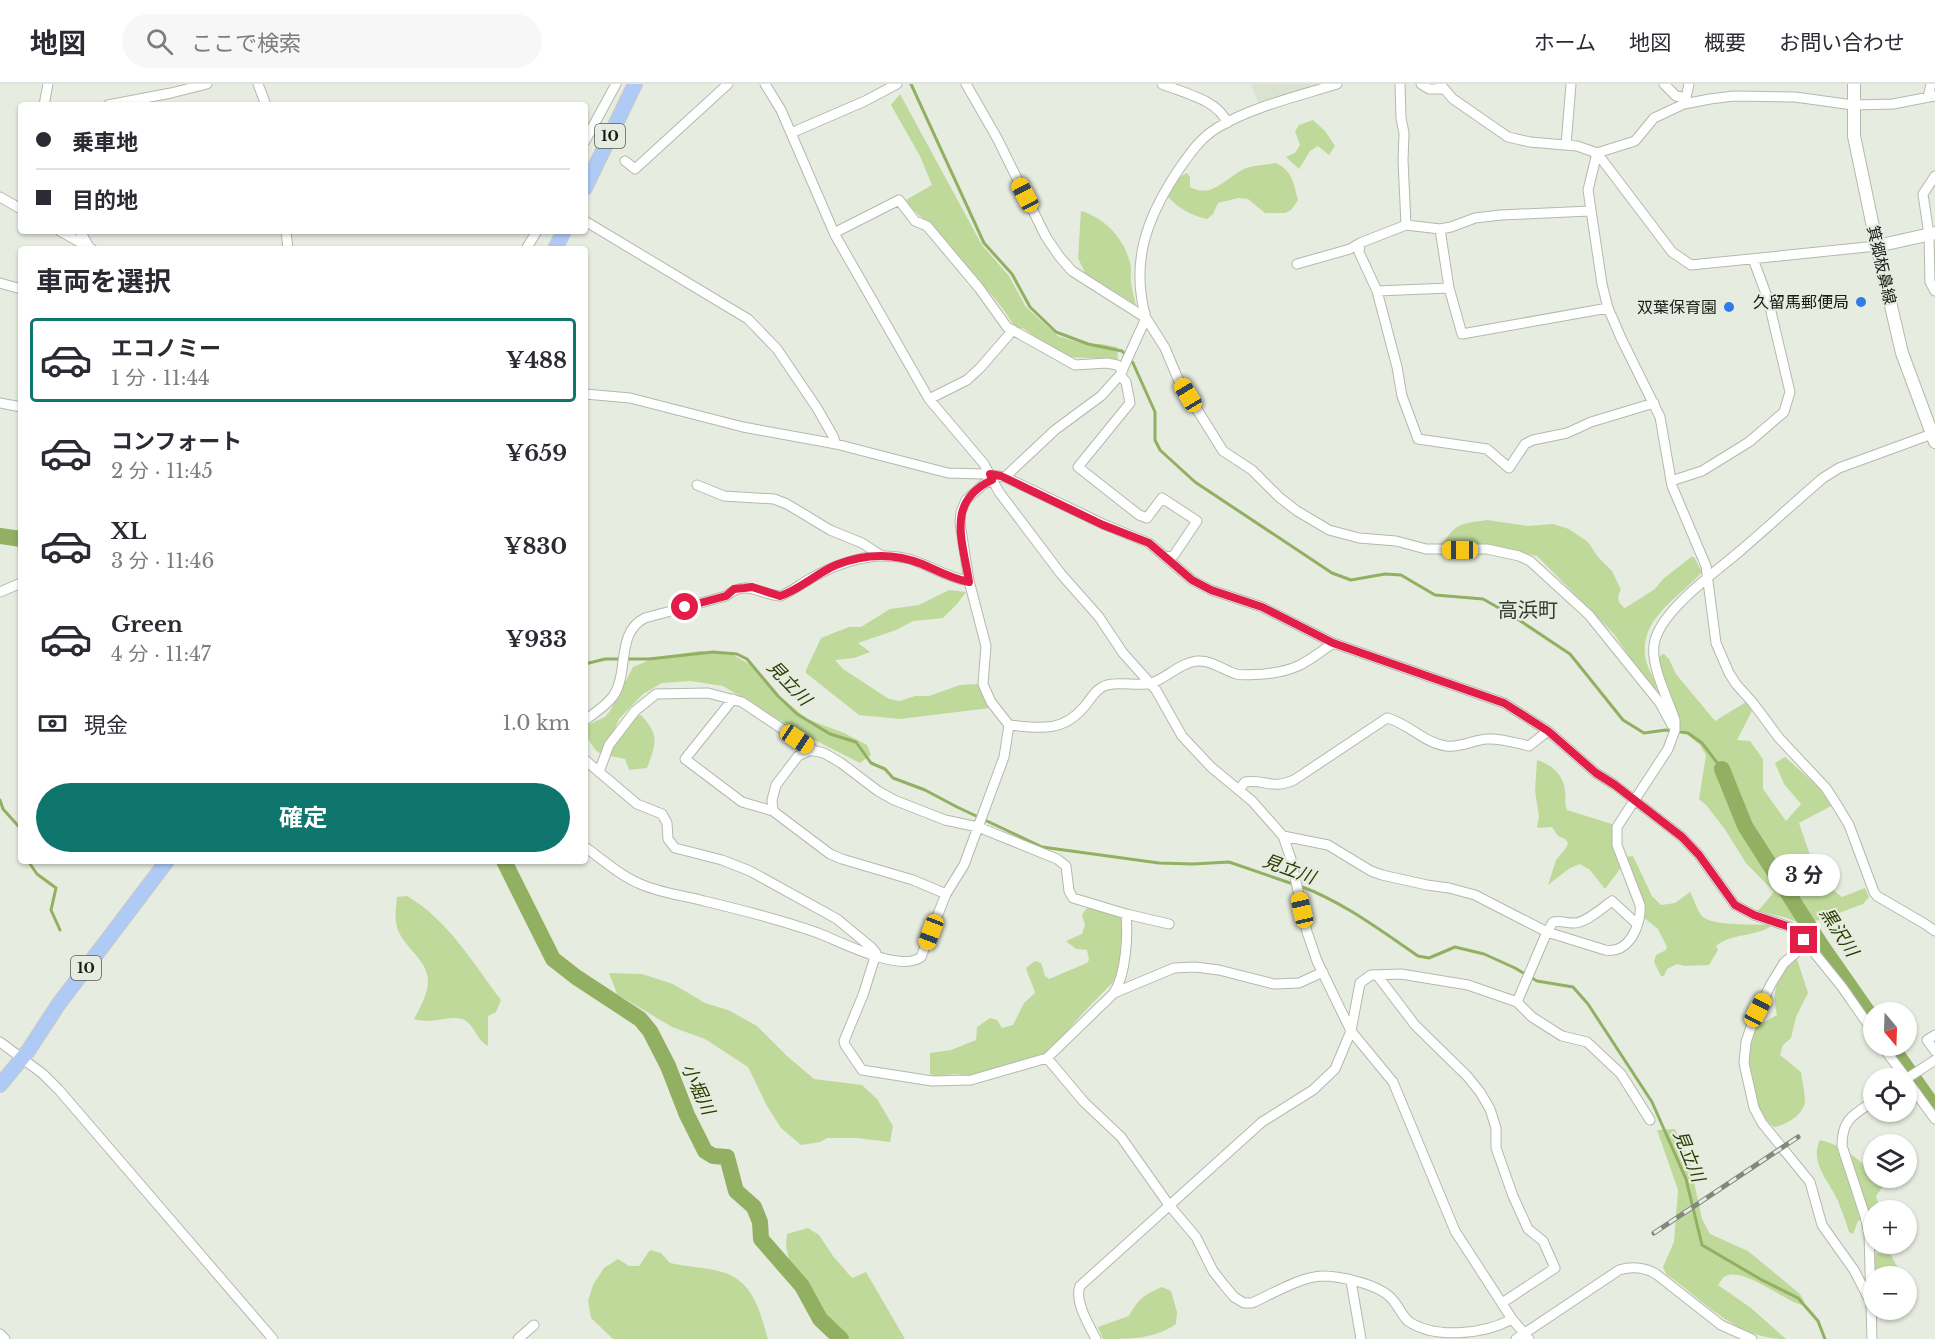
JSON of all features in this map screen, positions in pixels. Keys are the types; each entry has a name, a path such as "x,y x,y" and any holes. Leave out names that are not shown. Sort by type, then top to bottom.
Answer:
{"main road":[{"name":"10","path":"588,182 635,84"},
{"name":"箕郷板鼻線","path":"1854,84 1855,146 1877,246 1902,353 1934,438"},
{"path":"1877,246 1932,234"},
{"name":"10","path":"0,1085 166,864"}],"street":[{"path":"45,102 48,84"},
{"path":"124,102 207,84"},
{"path":"258,84 265,102"},
{"path":"588,135 616,84"},
{"path":"625,161 635,169 728,84"},
{"path":"765,84 776,100 834,233 929,399 984,464 999,492 1060,574 1099,617 1123,653 1151,683 1182,736 1211,767 1252,801 1283,836 1311,948 1351,1031 1394,1082 1455,1231 1523,1337 1619,1270 1638,1267 1656,1274 1721,1325 1752,1339"},
{"path":"966,84 997,138 1046,237 1059,256 1072,271 1146,318"},
{"path":"1162,84 1213,105 1224,114 1227,123"},
{"path":"1337,84 1263,108 1227,123 1208,134 1192,149 1166,188 1146,232 1140,266 1146,318 1161,340 1178,379 1223,450 1252,470 1296,511 1329,530 1359,538 1396,541 1426,549 1488,549 1530,561 1589,615 1660,703 1675,730"},
{"path":"1400,84 1404,133 1406,225"},
{"path":"1421,84 1429,89 1442,87 1453,99 1508,137 1530,142 1577,146 1597,153 1672,252 1685,262 1698,264 1877,246"},
{"path":"1566,145 1571,84"},
{"path":"1664,84 1685,101"},
{"path":"1685,101 1689,84"},
{"path":"1597,153 1635,141 1654,118 1685,101 1734,96 1796,97 1853,105 1893,104 1932,96 1930,84"},
{"path":"791,133 865,101 892,85"},
{"path":"1597,153 1588,190 1602,284 1608,308 1654,403 1663,429 1671,481 1706,566 1714,634 1729,673 1779,738 1826,788 1849,825 1871,887 1877,896 1935,931"},
{"path":"1935,176 1923,194 1932,234 1930,282 1935,291"},
{"path":"0,197 18,207"},
{"path":"834,233 899,200 915,221 927,226 980,288 1002,321 1013,330 1076,365 1107,363 1117,365 1126,382 1130,403 1078,467 1139,515 1148,518 1162,498 1197,521 1174,555 1167,557"},
{"path":"1297,264 1350,249 1406,225 1440,229 1475,218 1590,211"},
{"path":"588,223 748,319 777,349 817,408 836,444"},
{"path":"1440,229 1449,288 1462,334 1608,308"},
{"path":"65,234 86,246"},
{"path":"1360,243 1359,252 1377,291 1397,367 1402,396 1418,439 1487,449 1509,468 1526,444 1533,440 1567,433 1591,422 1654,403"},
{"path":"1671,481 1702,471 1749,442 1784,412 1790,392 1768,298 1753,259"},
{"path":"0,283 18,288"},
{"path":"1377,291 1449,288"},
{"path":"1005,477 1055,430 1101,396 1122,373 1146,318"},
{"path":"929,399 967,380 1013,330"},
{"path":"588,394 630,398 743,427 836,444 948,472 1005,477 1103,525 1149,543 1199,584 1226,596 1262,607 1333,643 1504,703 1548,731 1596,773 1682,837 1699,855 1735,905 1754,915 1790,927 1807,943 1863,1017"},
{"path":"0,403 18,407"},
{"path":"1283,836 1328,845 1371,871 1382,875 1475,895 1547,932 1612,952 1624,947 1641,915 1640,905 1617,845 1617,827 1668,749 1675,730 1675,720 1654,661 1654,643 1661,628 1678,605 1708,576 1739,552 1823,478 1839,468 1934,438"},
{"path":"588,849 637,883 660,891 705,901 817,933 875,957 913,962 921,957 945,894 964,865 1004,757 1009,725 992,702 983,684 986,646 969,582 960,523 961,512 966,500 991,477"},
{"path":"697,485 724,496 774,499 787,504 830,530 862,543 882,556"},
{"path":"588,718 614,695 624,664 629,631 633,625 645,618 726,596 734,589 752,587 780,596 831,567 847,561 882,556 910,560 947,576 969,582"},
{"path":"0,592 18,584"},
{"path":"1009,725 1047,728 1059,726 1083,708 1103,686 1121,682 1151,683 1186,664 1197,661 1247,675 1295,669 1333,643"},
{"path":"599,772 609,745 635,711 656,693 708,693 742,702 815,751"},
{"path":"733,699 685,759 742,802 773,812 830,854 912,880 945,894"},
{"path":"1239,790 1245,782 1253,780 1274,786 1294,780 1387,718 1395,720 1432,742 1445,746 1457,746 1485,739 1529,746 1548,731"},
{"path":"773,812 772,800 776,785 798,756 809,751 824,753 841,762 878,791 894,800 945,820 980,822 1062,862 1068,870 1069,891 1073,898 1169,924"},
{"path":"588,763 637,804 662,814 667,824 668,839 675,848 735,865 837,919 872,948 876,954 863,995 844,1041 862,1070 932,1081 971,1080 1047,1059 1114,993 1119,985 1125,952 1126,914"},
{"path":"1517,1002 1553,922 1561,920 1574,924 1612,901 1637,924"},
{"path":"1807,943 1785,963 1767,993 1746,1042 1744,1063 1754,1108 1762,1123 1810,1182 1822,1225 1854,1270 1863,1287"},
{"path":"1114,993 1174,968 1195,967 1219,970 1274,984 1299,983 1323,972"},
{"path":"1096,1339 1083,1310 1078,1292 1080,1286 1262,1122 1324,1081 1335,1069 1351,1031 1360,983 1371,975 1401,974 1468,985 1517,1002 1532,1017 1562,1036 1587,1042 1622,1074 1650,1120"},
{"path":"1377,975 1415,1025 1467,1076 1480,1092 1490,1109 1496,1128 1496,1148 1527,1229 1543,1240 1556,1268 1502,1303"},
{"path":"1935,1035 1927,1040 1935,1051"},
{"path":"0,1042 43,1074 59,1090 273,1339"},
{"path":"1047,1059 1084,1102 1121,1137 1169,1205 1196,1237 1213,1271 1224,1286 1234,1297 1244,1303 1252,1303 1311,1278 1323,1276 1365,1284 1380,1290 1391,1298 1409,1322 1437,1338 1469,1333 1503,1324 1512,1319"},
{"path":"1917,1072 1935,1060"},
{"path":"1917,1094 1935,1119"},
{"path":"1863,1108 1845,1123 1842,1146 1866,1216 1870,1266"},
{"path":"1351,1281 1361,1339"},
{"path":"1871,1320 1872,1339"},
{"path":"518,1339 534,1325"},
{"path":"0,1334 4,1339"}],"shaded area":[{"path":"1251,84 1330,84 1260,107"}],"green space":[{"path":"900,94 982,245 1009,276 1026,307 1058,336 1084,344 1117,347 1118,359 1062,357 1023,328 1016,329 990,293 932,227 912,208 906,200 932,185 920,156 891,105"},
{"path":"1313,120 1325,131 1335,146 1329,155 1318,146 1310,151 1299,169 1286,157 1295,153 1300,145 1295,131 1299,125"},
{"path":"1276,163 1286,169 1289,174 1298,200 1291,210 1285,213 1265,213 1248,199 1238,198 1218,203 1213,214 1207,219 1186,211 1168,197 1174,183 1187,173 1190,177 1190,187 1205,191 1218,186 1245,168"},
{"path":"1081,211 1105,224 1123,245 1131,265 1131,282 1136,305 1085,273 1078,258"},
{"path":"1487,520 1528,526 1553,524 1569,529 1588,542 1598,557 1612,571 1621,590 1618,600 1625,608 1655,589 1663,579 1694,557 1702,572 1655,619 1645,642 1646,660 1657,691 1635,665 1614,634 1537,556 1502,548 1456,544 1442,546 1455,528 1471,522"},
{"path":"949,590 966,592 943,618 913,621 896,630 858,643 870,652 854,658 835,660 843,669 889,699 900,701 915,696 929,696 960,685 979,684 990,708 900,719 859,715 806,673 821,638 849,627 861,627 890,609 919,605"},
{"path":"700,651 733,655 753,666 776,693 807,719 844,733 867,745 871,755 860,763 801,733 723,686 690,681 662,683 643,694 619,719 613,733 626,720 641,715 654,734 653,752 647,768 629,770 625,759 603,755 596,750 588,738 588,725 605,717 610,711 633,667 657,657"},
{"path":"1664,654 1676,674 1715,721 1746,702 1752,711 1737,740 1750,741 1763,759 1763,789 1786,821 1801,804 1784,784 1775,763 1785,757 1821,789 1831,806 1799,823 1810,855 1823,882 1842,897 1865,888 1869,897 1863,904 1802,924 1758,911 1774,892 1746,863 1724,828 1699,799 1706,755 1700,745 1679,728 1678,716 1658,660"},
{"path":"1537,760 1552,767 1562,780 1567,810 1615,825 1620,869 1605,889 1590,870 1580,864 1570,868 1548,885 1556,860 1568,843 1558,836 1552,827 1538,828 1537,826 1539,817 1535,791"},
{"path":"1633,856 1652,896 1661,905 1675,903 1690,892 1697,908 1708,920 1769,925 1770,927 1722,942 1716,946 1718,950 1709,965 1677,964 1667,969 1664,976 1661,976 1654,962 1656,955 1666,950 1667,947 1658,929 1643,917 1625,857"},
{"path":"407,896 435,917 447,930 501,1000 496,1012 488,1016 488,1046 470,1024 462,1019 421,1021 414,1019 426,994 428,979 423,965 401,936 397,926 397,897"},
{"path":"1092,907 1119,914 1123,919 1122,952 1116,979 1047,1054 973,1076 930,1074 930,1053 951,1050 976,1040 977,1027 990,1018 997,1020 1002,1028 1013,1025 1024,1003 1035,993 1026,968 1035,961 1041,963 1045,976 1049,979 1087,963 1089,960 1087,950 1076,949 1066,941 1082,934 1085,925 1082,915 1086,909"},
{"path":"1796,956 1808,993 1796,1017 1791,1038 1783,1045 1780,1055 1801,1072 1805,1101 1798,1115 1774,1127 1765,1118 1753,1094 1749,1066 1750,1052 1756,1026 1777,1015 1775,989"},
{"path":"609,973 642,974 673,984 705,1003 728,1010 757,1026 814,1079 862,1085 877,1099 893,1126 890,1142 857,1138 827,1138 820,1142 801,1145 781,1128 767,1106 748,1067 705,1039 672,1027 617,994"},
{"path":"1675,1129 1690,1163 1702,1219 1710,1234 1748,1251 1800,1294 1804,1301 1801,1305 1793,1302 1754,1281 1736,1275 1725,1276 1718,1285 1751,1308 1786,1339 1751,1333 1736,1326 1666,1274 1663,1267 1674,1242 1678,1190 1657,1130"},
{"path":"1820,1140 1849,1153 1863,1164 1863,1188 1882,1188 1876,1196 1877,1200 1863,1200 1863,1220 1858,1221 1853,1234 1849,1232 1838,1201 1818,1164 1817,1148"},
{"path":"808,1228 819,1235 852,1278 866,1272 905,1339 847,1339 825,1317 790,1263 786,1247 787,1234"},
{"path":"650,1250 661,1253 670,1263 722,1272 741,1282 754,1298 768,1339 613,1339 591,1318 588,1301 593,1285 604,1268 618,1259 629,1266 639,1266"},
{"path":"1876,1254 1891,1255 1897,1266 1874,1266"},
{"path":"1162,1287 1171,1291 1177,1312 1176,1324 1151,1335 1103,1339 1098,1327 1129,1316 1142,1298"}],"waterway":[{"path":"911,84 984,243 1012,274 1030,307 1056,332 1088,344 1122,351 1133,363 1155,412 1155,440 1160,450 1195,482 1332,573 1351,580 1385,574 1401,575 1435,595 1483,599 1570,654 1623,720 1644,733 1666,730 1688,733 1702,743 1722,769"},
{"name":"小堀川","path":"0,536 18,539"},
{"name":"見立川","path":"588,663 605,659 649,659 713,652 737,654 747,659 778,696 797,714 830,734 856,742 871,763 885,769 893,778 925,790 1042,847 1159,863 1229,862 1293,884"},
{"name":"黒沢川","path":"1722,769 1745,826 1821,945 1863,1005"},
{"path":"0,800 3,809 18,826"},
{"path":"30,864 37,874 56,888 51,910 60,930"},
{"name":"小堀川","path":"506,864 553,959 640,1019 650,1031 705,1151 713,1156 727,1157 736,1191 754,1207 760,1222 761,1239 802,1286 820,1319 841,1339"},
{"name":"見立川","path":"1300,886 1346,908 1418,956 1429,958 1455,947 1484,954 1537,981 1573,987 1588,1004 1652,1102 1686,1179 1702,1245 1798,1298 1818,1321 1825,1339"},
{"name":"黒沢川","path":"1898,1056 1935,1109"}],"railway":[{"path":"1654,1233 1798,1137"}],"place":[{"name":"久留馬郵便局","path":"1861,302"},
{"name":"双葉保育園","path":"1729,307"}],"district":[{"name":"高浜町","path":"1528,610"}],"route":[{"path":"685,607 726,596 734,589 752,587 780,596 831,567 860,558 882,556 910,560 947,576 969,582 960,523 961,512 966,500 992,480 990,474 1001,476 1072,508 1103,525 1149,543 1192,580 1211,590 1262,607 1333,643 1504,703 1519,711 1548,731 1602,778 1615,785 1682,837 1699,855 1735,905 1754,915 1790,927 1804,940"}]}
